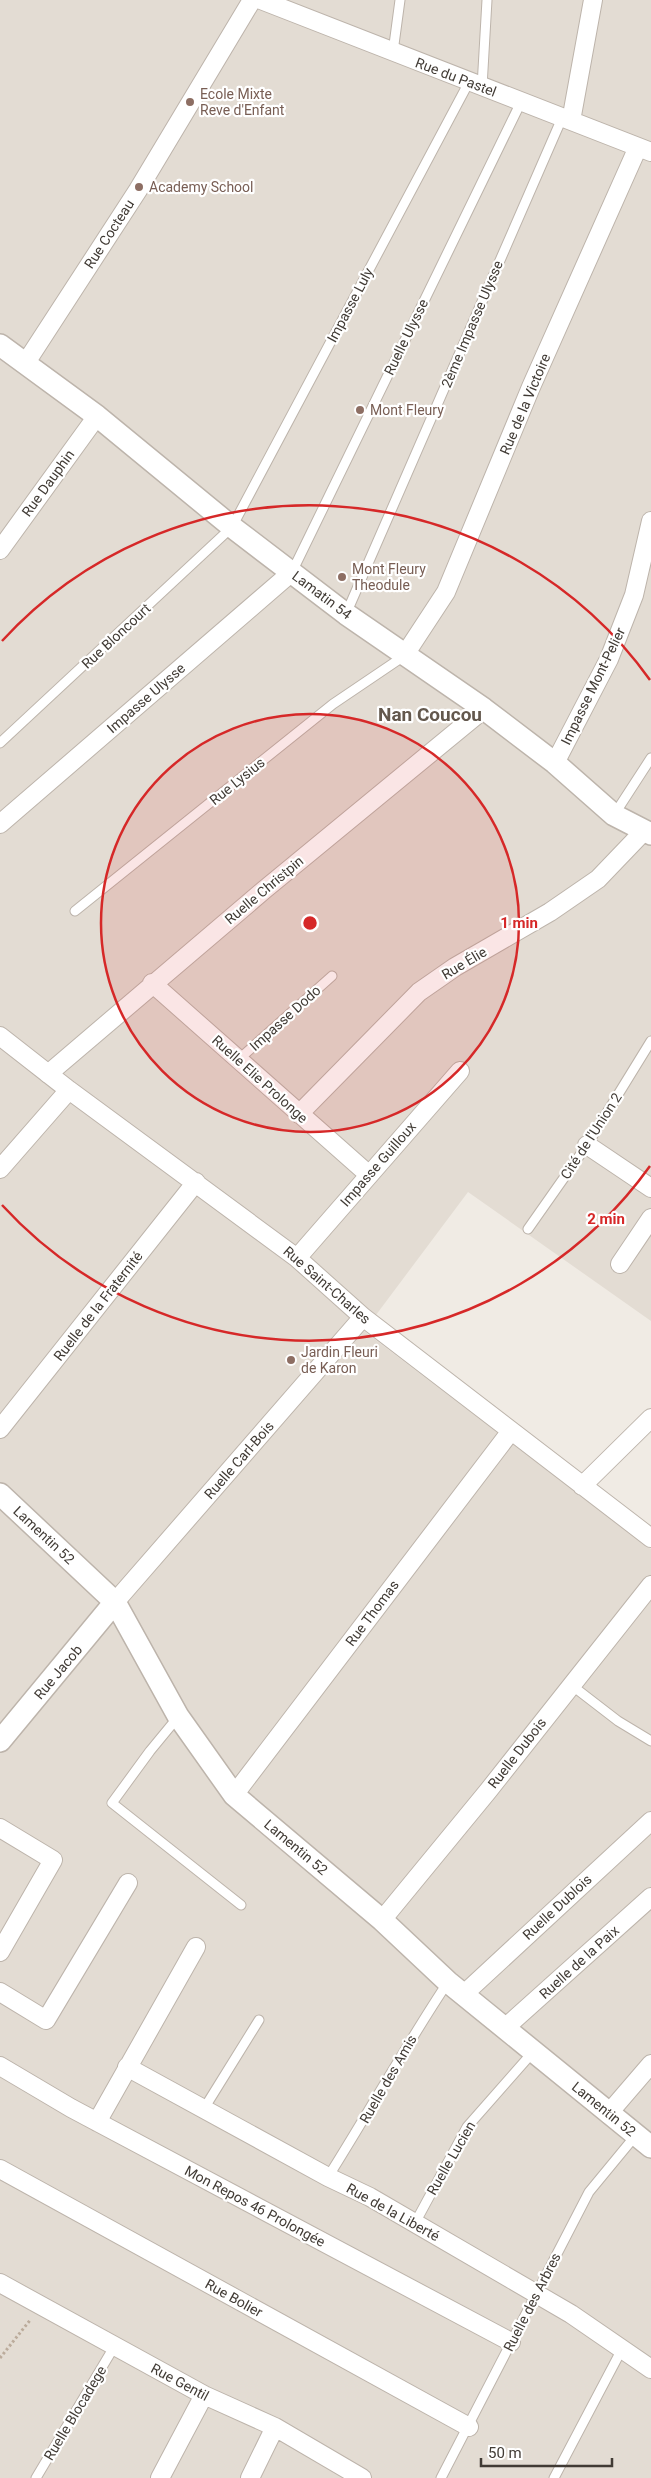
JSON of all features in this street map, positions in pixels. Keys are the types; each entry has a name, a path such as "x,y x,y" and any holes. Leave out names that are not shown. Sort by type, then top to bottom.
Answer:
{"street":[{"name":"Rue Cocteau","path":"25,364 138,190 252,0"},
{"name":"Rue du Pastel","path":"261,0 645,150"},
{"name":"2ème Impasse Ulysse","path":"566,119 593,0"},
{"name":"Rue de la Victoire","path":"404,656 446,592 531,387 645,150"},
{"name":"Lamatin 54","path":"0,345 97,416 232,527 346,614 484,710 555,763 614,815 648,833"},
{"name":"Rue Dauphin","path":"0,550 97,416"},
{"name":"Impasse Mont-Pelier","path":"555,763 609,659 634,595 651,521"},
{"name":"Impasse Ulysse","path":"0,824 292,572"},
{"name":"Ruelle Christpin","path":"48,1074 152,983 484,710"},
{"name":"Rue Élie","path":"299,1114 419,992 455,967 550,912 598,879 648,833"},
{"name":"Ruelle Elie Prolonge","path":"152,983 368,1174"},
{"name":"Rue Saint-Charles","path":"0,1036 69,1090 297,1258 363,1317 510,1432 651,1538"},
{"name":"Impasse Guilloux","path":"297,1258 368,1174 460,1071"},
{"path":"0,1169 69,1090"},
{"path":"587,1145 651,1188"},
{"name":"Ruelle de la Fraternité","path":"0,1429 196,1182"},
{"path":"620,1264 651,1218"},
{"name":"Ruelle Carl-Bois","path":"116,1602 363,1317"},
{"path":"582,1486 651,1418"},
{"name":"Rue Thomas","path":"234,1795 510,1432"},
{"name":"Lamentin 52","path":"0,1494 116,1602 178,1716 234,1795 382,1920 456,1988 643,2141"},
{"name":"Ruelle Dubois","path":"382,1920 488,1791 570,1684 651,1585"},
{"name":"Rue Jacob","path":"2,1736 116,1602"},
{"name":"Ruelle Dublois","path":"456,1988 651,1821"},
{"path":"0,1828 53,1860 0,1952"},
{"path":"0,1992 46,2020 128,1882"},
{"name":"Ruelle de la Paix","path":"506,2028 651,1897"},
{"path":"97,2122 196,1947"},
{"path":"608,2114 651,2064"},
{"name":"Mon Repos 46 Prolongée","path":"0,2066 97,2122 511,2342"},
{"name":"Rue de la Liberté","path":"127,2066 370,2197 571,2314 651,2369"},
{"name":"Rue Bolier","path":"0,2169 468,2427"},
{"name":"Rue Gentil","path":"0,2283 204,2395 274,2427 362,2478"},
{"path":"160,2478 204,2395"},
{"path":"250,2478 274,2427"}],"lane":[{"path":"393,52 400,0"},
{"path":"475,84 487,0"},
{"name":"Impasse Luly","path":"232,527 475,84"},
{"name":"Ruelle Ulysse","path":"292,572 521,102"},
{"name":"2ème Impasse Ulysse","path":"346,614 566,119"},
{"name":"Rue Bloncourt","path":"0,744 232,527"},
{"name":"Rue Lysius","path":"75,911 333,704 404,656"},
{"path":"614,815 651,758"},
{"name":"Impasse Dodo","path":"238,1060 332,976"},
{"name":"Cité de l'Union 2","path":"528,1229 587,1145 651,1041"},
{"path":"570,1684 618,1721 651,1741"},
{"path":"178,1716 112,1803 241,1905"},
{"name":"Ruelle des Amis","path":"328,2176 363,2122 414,2032 456,1988"},
{"path":"205,2108 259,2020"},
{"name":"Ruelle Lucien","path":"414,2224 467,2127 534,2051"},
{"name":"Ruelle des Arbres","path":"441,2478 589,2192 643,2141"},
{"name":"Ruelle Blocadege","path":"36,2478 114,2347"},
{"path":"554,2478 622,2349"}],"path":[{"path":"0,2358 41,2306"}],"shaded area":[{"path":"0,0 651,0 651,1321 468,1192 364,1331 651,1549 651,2478 0,2478"}],"place":[{"name":"Ecole Mixte Reve d'Enfant","path":"190,102"},
{"name":"Academy School","path":"139,187"},
{"name":"Mont Fleury","path":"360,410"},
{"name":"Mont Fleury Theodule","path":"342,577"},
{"name":"Jardin Fleuri de Karon","path":"291,1360"}],"district":[{"name":"Nan Coucou","path":"430,714"}]}
